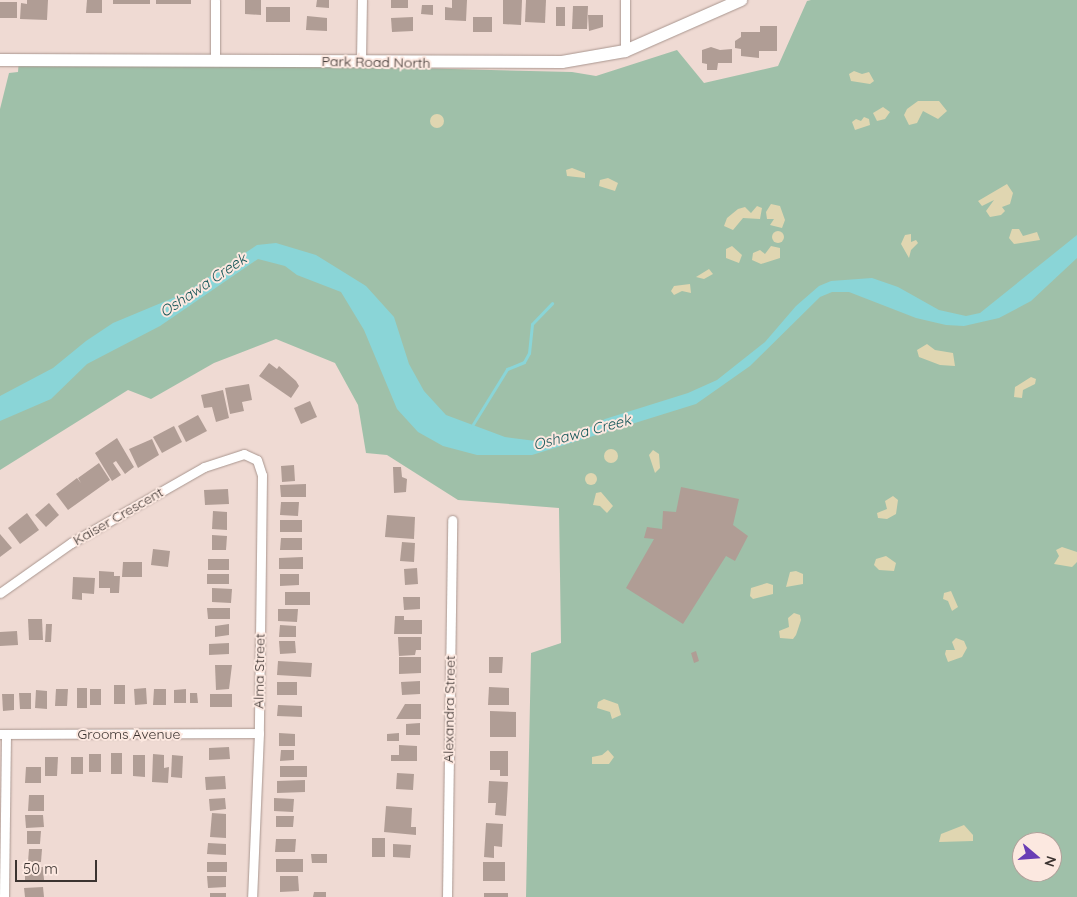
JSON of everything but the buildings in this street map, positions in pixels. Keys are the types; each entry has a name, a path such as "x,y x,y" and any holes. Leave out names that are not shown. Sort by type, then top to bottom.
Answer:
{"main road":[{"name":"Park Road North","path":"0,60 562,62 624,51 741,0"}],"street":[{"path":"214,0 215,61"},
{"path":"361,61 362,0"},
{"path":"624,51 626,0"},
{"name":"Kaiser Crescent","path":"0,593 71,543 116,516 204,467 244,454"},
{"name":"Alma Street","path":"244,454 257,460 262,476 258,733 252,897"},
{"name":"Alexandra Street","path":"447,897 452,520"},
{"name":"Grooms Avenue","path":"3,734 258,733"},
{"path":"3,734 4,897"}],"green space":[{"path":"811,0 1077,0 1077,897 526,897 531,653 561,643 559,508 458,500 387,455 366,453 358,405 335,363 276,339 214,363 151,399 128,390 0,470 0,109 9,73 18,72 19,58 572,72 596,76 677,50 704,83 778,66 807,1"}],"sand":[{"path":"854,71 862,74 869,72 874,81 870,84 851,81 849,74"},
{"path":"918,101 939,101 947,111 938,119 923,111 917,123 909,125 904,115 907,109"},
{"path":"883,107 890,112 885,119 877,121 873,113"},
{"path":"434,114 440,114 444,121 440,128 434,128 430,124 430,118"},
{"path":"864,117 869,119 870,125 855,130 852,122 856,119 861,121"},
{"path":"572,168 585,173 585,178 567,176 566,170"},
{"path":"608,178 618,183 615,191 599,186 600,180"},
{"path":"1007,184 1013,193 1010,204 1002,207 1005,211 1001,215 990,217 986,211 994,200 982,206 978,201"},
{"path":"771,204 780,206 785,220 782,228 770,225 774,219 767,219 766,212"},
{"path":"757,206 762,208 760,219 743,218 733,230 724,226 727,218 738,209 745,207 751,213"},
{"path":"1012,229 1019,229 1023,236 1037,232 1040,240 1014,244 1009,238"},
{"path":"778,231 784,237 778,243 772,237"},
{"path":"911,234 911,242 916,240 918,243 911,250 909,258 901,244 905,235"},
{"path":"732,246 742,255 739,263 726,258 726,249"},
{"path":"771,246 780,248 780,258 761,264 752,260 753,253 760,250 765,254"},
{"path":"709,269 713,274 704,279 696,277"},
{"path":"690,284 691,293 682,291 674,295 671,291 674,286"},
{"path":"927,344 935,350 953,353 955,366 940,365 919,357 917,350"},
{"path":"1031,377 1036,379 1035,384 1023,390 1022,398 1014,397 1015,387"},
{"path":"608,449 614,449 618,456 614,463 608,463 604,459 604,453"},
{"path":"653,450 659,454 660,468 655,473 649,455"},
{"path":"589,473 593,473 597,479 593,485 589,485 585,481 585,477"},
{"path":"601,492 613,506 607,513 600,506 593,505 596,493"},
{"path":"893,496 898,500 896,514 887,519 878,518 877,513 887,509 885,501"},
{"path":"1062,547 1077,552 1077,562 1072,567 1054,564 1059,556 1056,550"},
{"path":"886,556 896,563 894,571 879,570 874,565 876,559"},
{"path":"796,571 803,574 803,584 786,587 790,572"},
{"path":"767,583 773,585 773,594 753,599 750,596 751,588"},
{"path":"951,591 958,607 952,611 948,601 943,599 944,593"},
{"path":"794,613 800,615 801,620 796,635 793,639 780,638 779,631 789,627 788,618"},
{"path":"956,638 964,641 967,648 962,657 948,662 945,654 946,650 955,650 952,642"},
{"path":"604,699 618,704 621,715 612,719 610,712 597,708 598,702"},
{"path":"608,750 614,757 609,764 592,764 592,757 602,755"},
{"path":"964,825 973,835 973,841 939,842 941,834"}],"water":[{"name":"Oshawa Creek","path":"1077,235 1077,258 1031,301 999,318 964,326 946,325 916,318 849,292 832,292 820,297 750,366 696,404 532,455 477,455 443,446 418,432 397,409 364,330 341,292 297,275 285,266 258,259 160,326 87,364 51,399 0,421 0,396 53,368 86,341 113,323 185,293 257,245 276,243 316,255 366,286 394,317 409,364 424,391 446,415 505,437 536,441 580,433 605,419 688,393 717,380 765,342 796,306 819,286 831,281 872,278 898,287 939,310 966,316 980,313"}],"waterway":[{"path":"470,429 507,369 524,362 529,353 532,324 552,303"}]}
